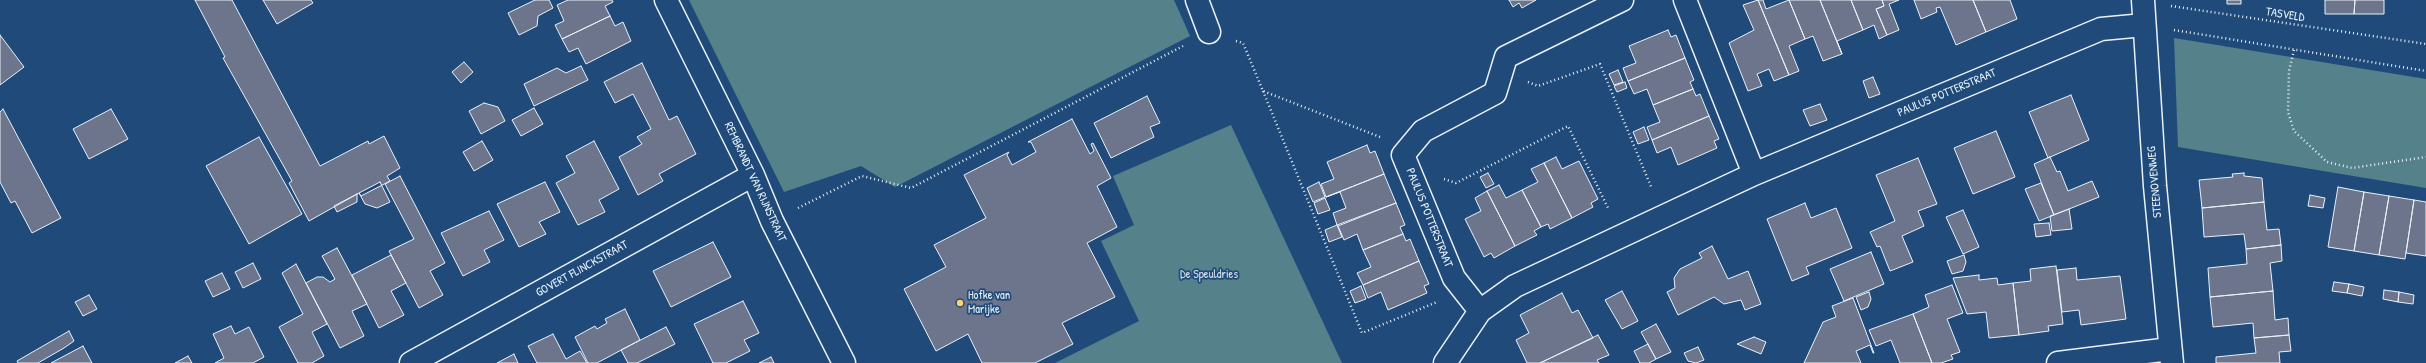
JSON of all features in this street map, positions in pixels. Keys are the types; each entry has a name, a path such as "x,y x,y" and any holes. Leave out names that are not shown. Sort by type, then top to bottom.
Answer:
{"street":[{"name":"REMBRANDT VAN RIJNSTRAAT","path":"666,0 753,175 772,221 844,363"},
{"path":"1197,0 1209,32"},
{"path":"1408,156 1423,131 1495,93 1506,58 1622,0"},
{"path":"1685,0 1754,174"},
{"name":"STEENOVENWEG","path":"2143,1 2155,186 2171,356"},
{"name":"PAULUS POTTERSTRAAT","path":"1451,360 1480,311 1515,286 1754,174 2101,29 2144,25"},
{"name":"PAULUS POTTERSTRAAT","path":"1408,156 1454,278 1480,311"},
{"name":"GOVERT FLINCKSTRAAT","path":"411,363 753,175"},
{"path":"2058,363 2171,356"}],"path":[{"name":"TASVELD","path":"2143,1 2426,44"},
{"path":"2144,25 2426,71"},
{"path":"772,221 862,176 911,188 1209,32 1243,44 1362,333 1464,291"},
{"path":"2294,50 2289,77 2288,112 2294,131 2328,162 2352,168 2426,157"},
{"path":"1501,71 1538,86 1600,64 1663,216"},
{"path":"1263,91 1408,156 1456,183 1568,126 1622,236"}],"green space":[{"path":"689,0 1174,0 1190,36 895,187 861,166 784,192"},
{"path":"2174,38 2426,79 2426,188 2178,147"},
{"name":"De Speuldries","path":"1231,125 1342,363 1055,363 1139,321 1101,241 1134,225 1113,176"}],"building":[{"path":"195,0 232,0 320,166 368,141 369,144 384,136 400,168 387,176 390,181 361,196 359,193 309,221 289,183 292,181 223,58 225,57"},
{"path":"263,0 311,0 313,3 277,24"},
{"path":"535,0 549,0 553,8 538,16 537,26 519,35 508,13"},
{"path":"568,0 612,0 613,2 605,6 610,16 562,39 555,25 564,21 557,5"},
{"path":"1509,0 1536,0 1522,8 1519,3 1513,7"},
{"path":"1758,0 1789,75 1774,81 1769,69 1757,74 1762,86 1748,91 1729,43 1754,30 1743,5"},
{"path":"1758,0 1763,0 1766,9 1789,0 1805,39 1789,46 1799,71 1789,75"},
{"path":"1789,0 1820,0 1842,54 1823,61 1813,36 1805,39"},
{"path":"1820,0 1851,0 1863,30 1837,41 1842,54"},
{"path":"1851,0 1882,0 1884,6 1876,9 1887,35 1879,39 1874,25 1863,30"},
{"path":"1882,0 1899,0 1889,4 1899,30 1887,35 1876,9 1884,6"},
{"path":"1914,0 1973,0 1986,32 1956,45 1940,7 1936,8 1937,12 1921,19"},
{"path":"1973,0 2010,0 2017,19 1986,32"},
{"path":"2227,0 2241,0 2241,4 2227,4"},
{"path":"2325,0 2355,0 2354,14 2325,14"},
{"path":"2355,0 2384,0 2384,14 2354,14"},
{"path":"610,16 615,26 623,22 631,41 586,64 578,48 569,52 562,39"},
{"path":"1668,30 1671,37 1676,35 1685,58 1628,81 1623,68 1636,63 1629,46"},
{"path":"0,35 24,67 0,85"},
{"path":"1685,58 1694,80 1690,82 1693,89 1653,105 1647,89 1634,94 1628,81"},
{"path":"464,62 473,72 461,83 452,72"},
{"path":"642,63 669,120 677,116 696,154 659,174 663,181 638,195 619,157 642,144 637,137 651,129 633,94 615,103 604,82"},
{"path":"581,66 588,80 534,106 524,84 557,68 566,73"},
{"path":"1618,70 1623,82 1614,85 1609,74"},
{"path":"1873,77 1880,94 1869,98 1863,81"},
{"path":"1625,82 1627,88 1617,92 1614,86"},
{"path":"1693,89 1696,96 1700,94 1709,116 1652,140 1647,127 1660,122 1653,105"},
{"path":"2071,95 2089,140 2048,158 2029,112"},
{"path":"1147,96 1160,123 1150,127 1154,137 1111,158 1094,123"},
{"path":"484,103 498,107 505,121 481,134 469,111"},
{"path":"1820,104 1827,120 1810,126 1803,110"},
{"path":"534,108 543,124 521,136 512,120"},
{"path":"3,109 61,218 32,233 15,201 11,203 0,182 0,112"},
{"path":"111,109 128,139 89,159 73,129"},
{"path":"1709,116 1719,139 1714,141 1717,148 1678,165 1671,147 1657,153 1652,140"},
{"path":"1072,119 1090,154 1094,151 1091,144 1093,143 1111,178 1097,186 1117,227 1087,243 1115,297 1062,323 1073,344 1035,363 982,363 968,334 936,351 904,289 946,267 934,245 986,218 964,175 1009,152 1007,155 1012,165 1036,152 1031,142 1028,142"},
{"path":"1644,127 1649,140 1638,144 1633,132"},
{"path":"1996,131 2015,177 1973,194 1954,148"},
{"path":"259,137 302,214 249,244 206,166"},
{"path":"482,141 493,160 474,171 463,152"},
{"path":"594,141 619,189 599,200 605,212 578,225 556,183 575,173 566,156"},
{"path":"1367,145 1370,153 1375,151 1384,174 1326,197 1321,184 1334,179 1327,162"},
{"path":"1556,157 1562,169 1579,161 1598,199 1591,203 1593,207 1572,218 1544,163"},
{"path":"2050,157 2057,172 2060,171 2068,191 2092,181 2099,197 2054,215 2034,164"},
{"path":"1918,158 1937,204 1918,211 1924,226 1902,236 1913,262 1890,271 1880,246 1877,247 1870,232 1895,221 1876,175"},
{"path":"1544,163 1572,218 1550,229 1548,224 1541,227 1522,190 1538,182 1531,169"},
{"path":"1488,173 1494,184 1486,188 1480,177"},
{"path":"2244,173 2244,176 2262,178 2264,202 2202,208 2199,180 2233,177 2232,174"},
{"path":"1384,174 1396,203 1337,225 1333,213 1346,208 1340,192 1326,197"},
{"path":"400,176 445,263 430,271 443,295 419,308 389,251 414,239 385,184"},
{"path":"380,182 390,202 377,208 365,204 359,193"},
{"path":"545,182 560,212 539,222 546,234 519,247 497,204"},
{"path":"1319,182 1325,197 1313,202 1307,188"},
{"path":"2041,183 2054,215 2039,221 2025,189"},
{"path":"1499,185 1506,198 1522,190 1541,227 1534,231 1537,235 1515,246 1487,191"},
{"path":"2338,187 2364,192 2354,251 2328,247"},
{"path":"1487,191 1515,246 1494,258 1491,253 1484,257 1465,219 1481,211 1475,198"},
{"path":"2364,192 2389,196 2379,255 2354,251"},
{"path":"357,194 357,202 337,212 334,206"},
{"path":"2310,195 2325,198 2323,208 2308,206"},
{"path":"2389,196 2414,200 2405,259 2379,255"},
{"path":"1325,198 1330,210 1318,214 1314,203"},
{"path":"2414,200 2426,202 2426,256 2406,253"},
{"path":"2264,202 2267,230 2279,229 2281,245 2246,249 2244,234 2204,237 2202,208"},
{"path":"1396,203 1405,225 1400,227 1403,234 1363,250 1357,234 1344,240 1338,226"},
{"path":"1805,203 1811,218 1836,208 1852,248 1806,267 1809,274 1792,281 1767,219"},
{"path":"2069,209 2072,229 2052,231 2050,216"},
{"path":"1963,210 1979,247 1963,254 1946,217"},
{"path":"489,211 504,240 484,250 490,262 463,276 441,233"},
{"path":"2049,223 2051,235 2036,237 2034,224"},
{"path":"1337,225 1342,237 1329,242 1325,230"},
{"path":"1403,234 1406,241 1410,239 1419,261 1363,285 1357,273 1371,267 1363,250"},
{"path":"713,242 731,277 671,307 653,271"},
{"path":"2281,245 2282,261 2270,263 2273,291 2210,297 2208,268 2247,264 2246,249"},
{"path":"1712,246 1728,279 1748,271 1761,304 1745,310 1741,300 1724,304 1714,297 1678,315 1667,292 1675,288 1674,278 1680,269 1702,258 1699,253"},
{"path":"337,248 367,304 352,311 364,336 340,348 306,283 317,277 323,277 330,282 335,279 322,256"},
{"path":"1871,252 1884,284 1844,301 1830,269"},
{"path":"391,255 406,283 391,291 404,315 379,328 352,275"},
{"path":"1964,255 1966,262 1963,271 1952,274 1947,261"},
{"path":"1419,261 1429,284 1424,286 1427,293 1388,310 1381,292 1368,298 1363,285"},
{"path":"253,263 261,279 243,288 235,272"},
{"path":"296,264 327,324 312,332 324,356 312,363 298,363 279,327 303,314 282,273"},
{"path":"2056,266 2063,324 2048,326 2049,331 2019,335 2013,283 2031,281 2030,269"},
{"path":"2076,268 2077,280 2120,276 2126,319 2081,325 2079,310 2062,312 2057,270"},
{"path":"222,273 230,289 213,297 205,281"},
{"path":"1979,275 1979,280 1997,278 1998,285 2013,283 2019,335 1989,338 1986,312 1967,314 1953,278"},
{"path":"2334,282 2349,284 2347,293 2332,291"},
{"path":"2349,284 2364,287 2362,296 2347,293"},
{"path":"1952,285 1963,313 1947,319 1960,352 1951,355 1953,359 1941,363 1932,363 1913,314 1929,307 1925,295"},
{"path":"1361,286 1366,299 1355,303 1350,291"},
{"path":"2384,290 2399,292 2398,302 2383,299"},
{"path":"1622,291 1638,321 1622,329 1605,300"},
{"path":"2273,291 2275,320 2288,318 2289,335 2254,338 2253,323 2213,327 2210,297"},
{"path":"1869,292 1871,299 1868,307 1861,310 1856,297"},
{"path":"2399,292 2414,295 2413,304 2398,302"},
{"path":"1562,293 1572,313 1578,310 1593,338 1540,363 1527,363 1516,340 1529,333 1520,315"},
{"path":"89,295 97,309 83,316 75,302"},
{"path":"1853,298 1874,353 1870,345 1856,351 1861,363 1804,363 1823,322 1836,317 1832,306"},
{"path":"743,301 759,333 744,340 750,351 726,363 713,363 694,324"},
{"path":"625,309 640,340 597,363 588,363 575,337 595,326 597,329 607,323 605,319"},
{"path":"1913,314 1932,363 1900,363 1891,340 1876,346 1869,330"},
{"path":"1656,324 1671,352 1656,359 1641,332"},
{"path":"231,326 235,334 249,327 264,357 253,363 215,363 224,358 213,334"},
{"path":"666,327 675,344 637,363 628,363 621,350"},
{"path":"69,331 74,341 64,348 38,363 18,363 17,361"},
{"path":"553,334 566,359 580,351 587,363 537,363 528,346"},
{"path":"1598,335 1609,355 1597,360 1599,363 1540,363"},
{"path":"2289,335 2291,351 2279,352 2280,363 2216,363 2216,357 2256,353 2254,338"},
{"path":"1754,337 1766,342 1761,354 1737,344"},
{"path":"1648,344 1656,359 1649,363 1640,363 1634,351"},
{"path":"83,346 92,363 51,363"},
{"path":"1698,347 1704,360 1696,363 1688,361 1684,353"},
{"path":"514,354 518,363 497,363"},
{"path":"188,356 192,363 175,363"},
{"path":"771,357 774,363 759,363"}],"place":[{"name":"Hofke van Marijke","path":"960,303"}]}
